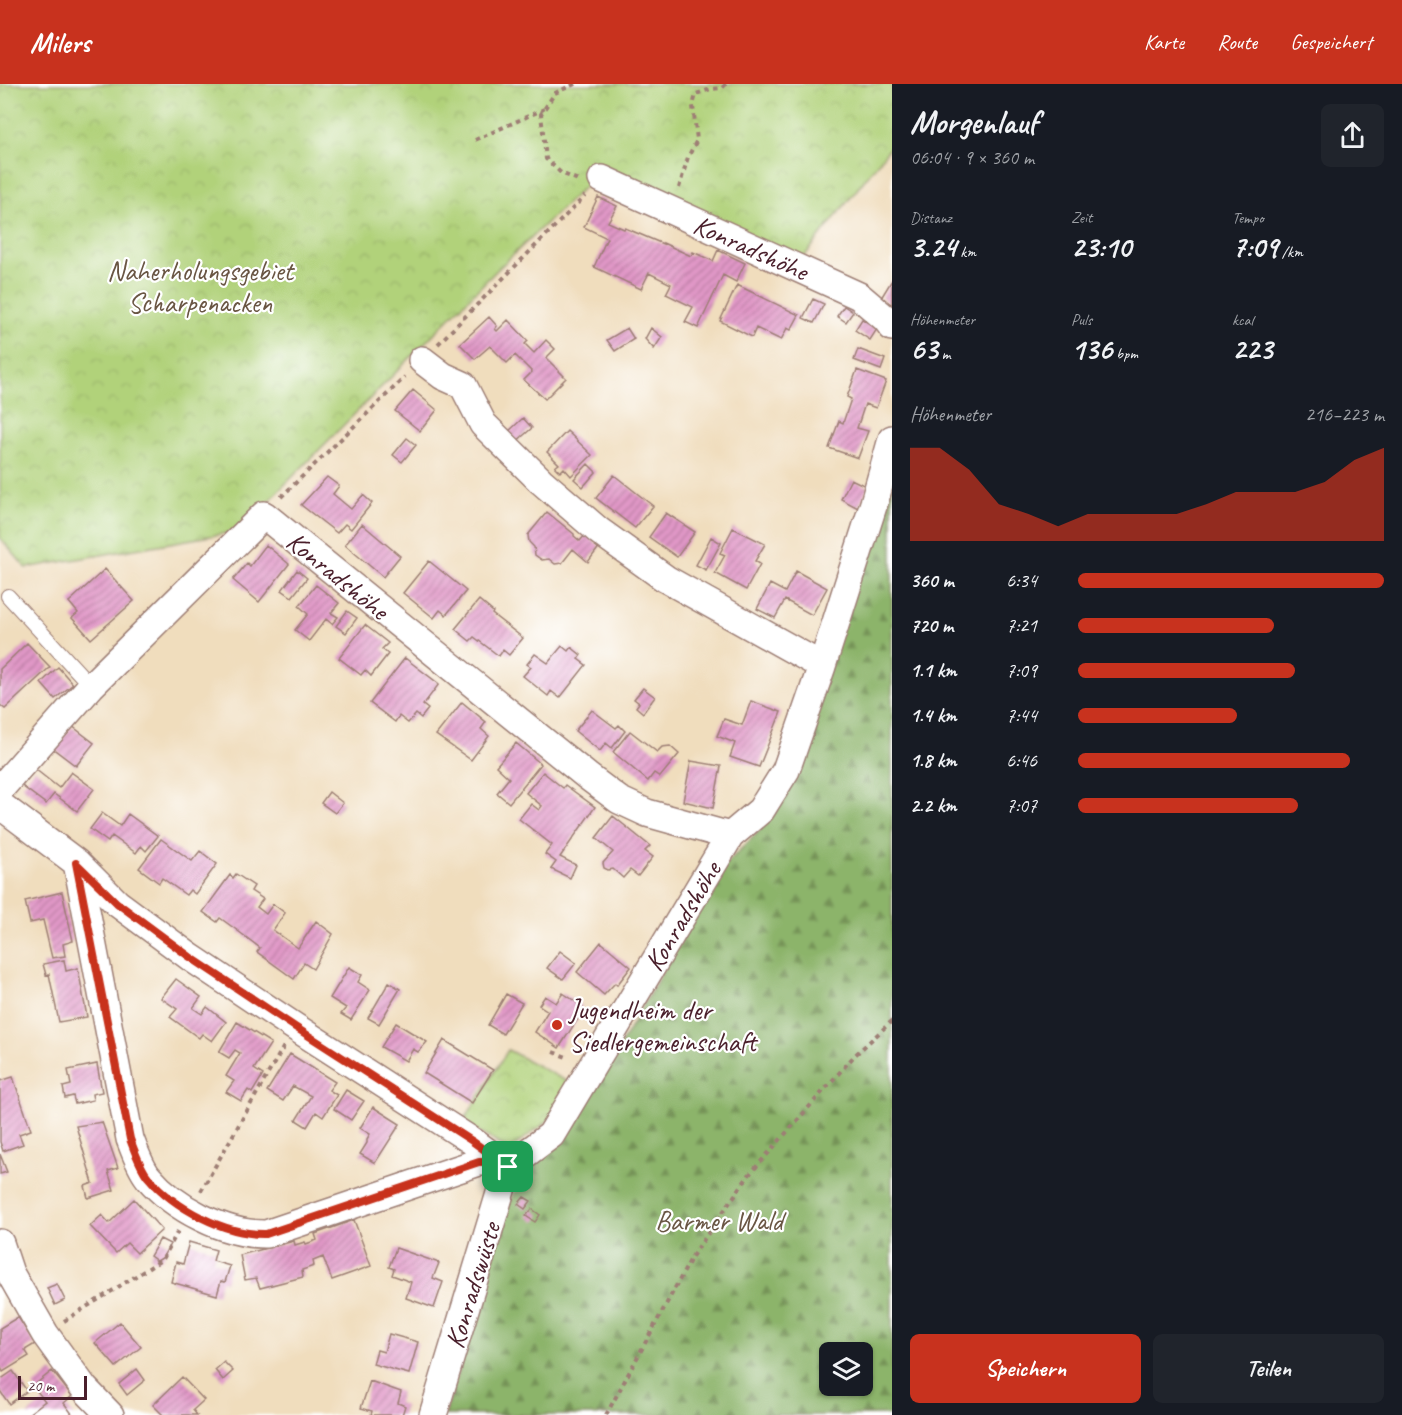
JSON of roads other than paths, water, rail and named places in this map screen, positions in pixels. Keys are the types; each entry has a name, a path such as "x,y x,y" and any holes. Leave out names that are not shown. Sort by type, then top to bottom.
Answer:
{"street":[{"name":"Konradshöhe","path":"602,179 859,296 892,327"},
{"path":"422,360 443,376 462,385 483,424 561,498 615,544 666,579 822,666"},
{"name":"Konradshöhe","path":"508,1167 551,1135 730,836 761,810 786,770 822,666 892,439"},
{"name":"Konradshöhe","path":"0,789 91,686 264,515 619,800 647,813 730,836"},
{"path":"0,805 76,863 117,903 190,957 462,1134 508,1167"},
{"path":"76,863 130,1139 147,1176 176,1201 228,1229 251,1234 266,1234 479,1162 508,1167"},
{"name":"Konradswüste","path":"433,1415 508,1167"},
{"path":"0,1244 10,1273 45,1334 84,1388 110,1415"}],"lane":[{"path":"8,596 91,686"}],"place":[{"name":"Jugendheim der Siedlergemeinschaft","path":"557,1025"}],"park label":[{"name":"Naherholungsgebiet Scharpenacken","path":"200,286"},
{"name":"Barmer Wald","path":"719,1220"}]}
